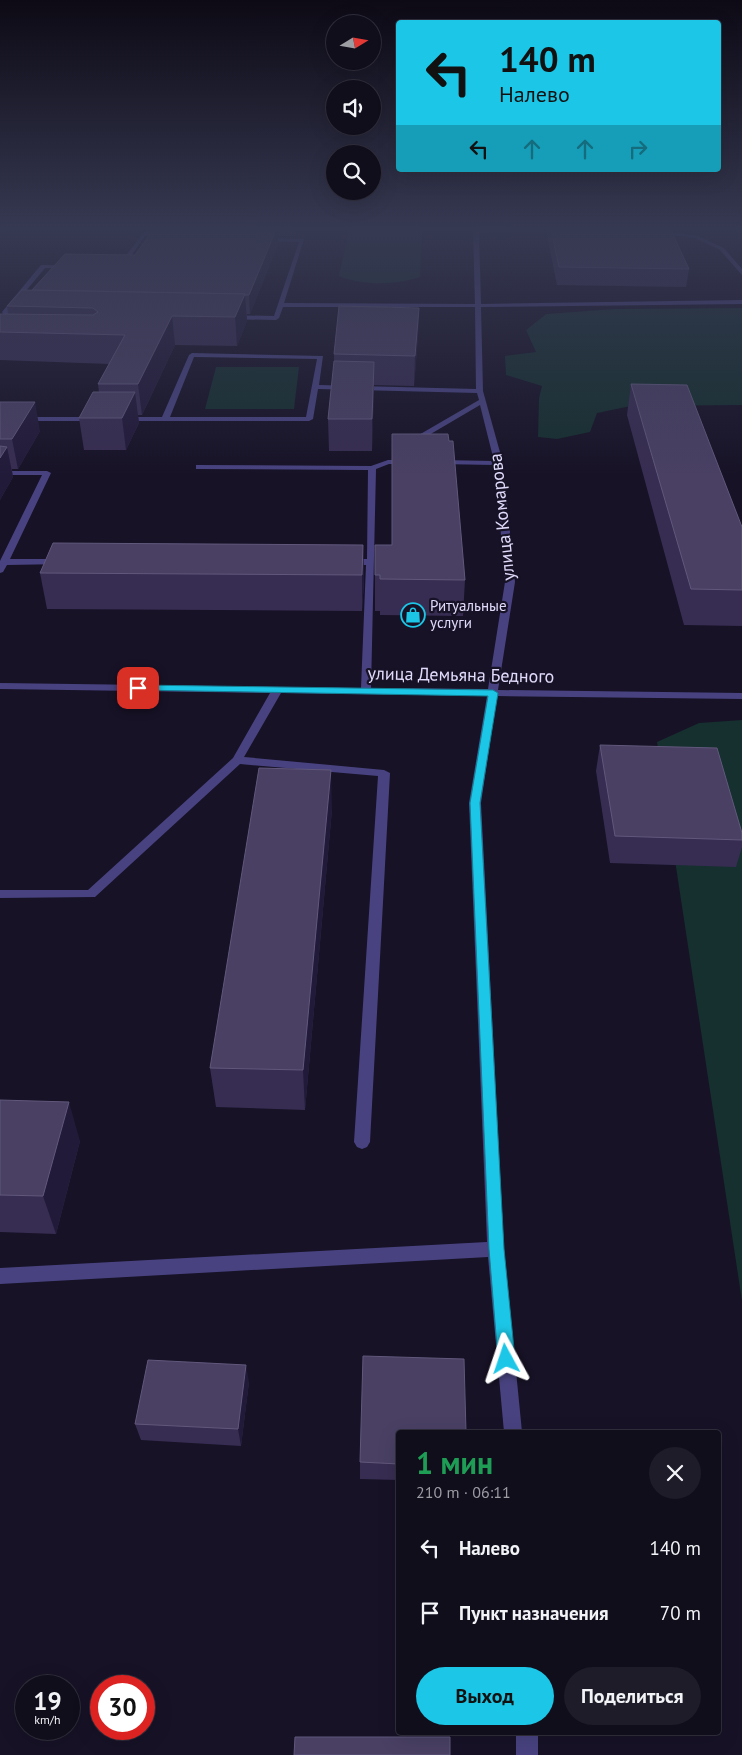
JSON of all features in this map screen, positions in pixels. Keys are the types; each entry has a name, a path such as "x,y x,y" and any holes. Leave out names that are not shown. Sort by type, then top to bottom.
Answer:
{"street":[{"path":"5,312 276,318 278,312"},
{"name":"улица Комарова","path":"478,312 481,396 498,463 510,582 475,803 496,1249 513,1430"},
{"path":"116,419 165,419 309,419 321,357 192,355 165,419"},
{"path":"315,388 481,396"},
{"path":"402,450 415,437 481,396"},
{"path":"0,419 107,419"},
{"path":"199,467 372,468 391,459 420,462 498,463"},
{"path":"366,691 371,562 372,468"},
{"path":"0,473 47,473 2,566 72,562"},
{"path":"343,562 371,562"},
{"name":"улица Демьяна Бедного","path":"0,686 742,696"},
{"path":"0,894 91,894 237,760 277,690"},
{"path":"237,760 384,773 362,1142"},
{"path":"0,1276 496,1249"},
{"path":"527,1735 527,1755"}],"green space":[{"path":"575,312 742,312 742,405 631,406 597,413 590,432 557,439 538,437 539,398 542,386 506,375 505,356 536,352 526,330 546,314"},
{"path":"216,367 299,367 294,409 205,409"},
{"path":"742,720 742,1301 657,742 699,723"}],"building":[{"path":"98,312 237,312 235,317 172,316 138,384 98,384 125,335 0,332 0,314 93,315"},
{"path":"338,312 419,312 415,356 334,354"},
{"path":"334,361 374,362 372,419 328,419"},
{"path":"631,384 687,385 742,527 742,590 691,589"},
{"path":"93,392 135,392 122,418 79,418"},
{"path":"0,402 35,402 12,439 0,439"},
{"path":"392,434 448,434 449,441 453,441 465,580 380,579 380,575 375,575 375,545 392,545"},
{"path":"0,446 7,447 0,458"},
{"path":"53,543 363,545 362,575 40,573"},
{"path":"600,745 717,748 742,833 742,840 615,836"},
{"path":"259,768 331,770 303,1070 210,1068"},
{"path":"0,1100 69,1102 43,1196 0,1195"},
{"path":"363,1356 464,1359 466,1430 396,1430 396,1464 360,1462"},
{"path":"148,1360 246,1365 238,1429 135,1424"},
{"path":"295,1737 450,1737 450,1755 294,1755"}],"place":[{"name":"Ритуальные услуги","path":"413,615"}],"route":[{"path":"138,688 493,693 475,803 496,1249 506,1359"}]}
